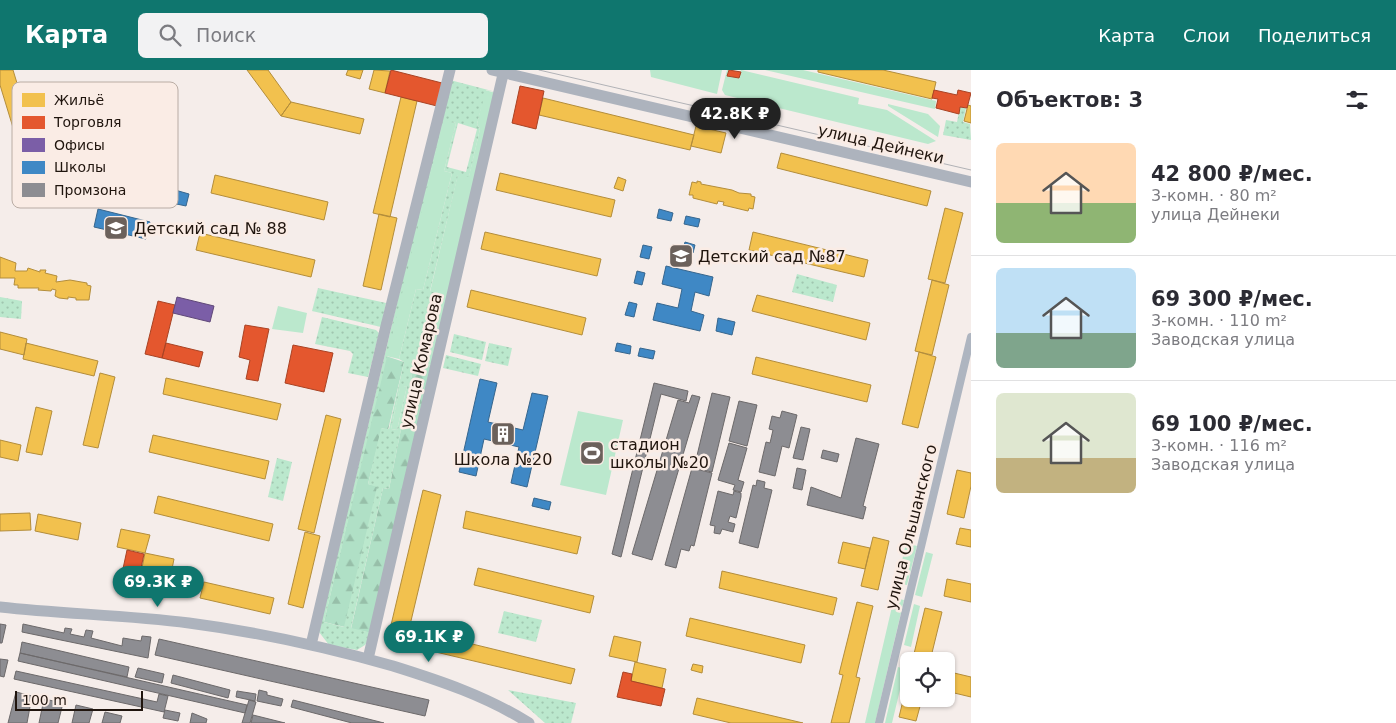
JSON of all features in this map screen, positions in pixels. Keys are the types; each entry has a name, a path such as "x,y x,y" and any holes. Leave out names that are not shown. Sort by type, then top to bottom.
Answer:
{"street":[{"path":"311,645 385,330 450,70"},
{"name":"улица Дейнеки","path":"492,70 971,182"},
{"name":"улица Комарова","path":"368,659 504,72"},
{"name":"улица Ольшанского","path":"879,723 971,337"},
{"path":"0,607 187,623 269,636 311,645 368,659 478,694 529,723"}],"green space":[{"path":"650,70 722,70 717,94 651,77"},
{"path":"727,70 729,70 728,76 739,78 741,70 859,98 858,104 887,110 936,141 928,144 725,95 722,90"},
{"path":"765,70 803,70 936,101 935,109"},
{"path":"450,80 496,92 372,634 365,645 357,650 329,645 319,632","holes":["486,90 496,92 431,365 422,362 438,294 430,291 458,175 469,177 480,129 477,124","443,121 456,123 444,171 452,173 423,290 416,289 399,359 404,362 389,429 381,428 368,484 377,487 344,627 324,622","458,123 477,129 466,172 447,167","420,364 432,367 372,633 351,628 383,488 389,489 414,365","407,386 397,430 391,429 400,388"]},
{"path":"485,90 496,93 432,365 422,363 438,294 430,292 458,174 469,176 480,129 477,124"},
{"path":"888,104 928,114 940,126 938,137 888,106"},
{"path":"960,107 966,108 963,122 970,124 971,140 943,135 946,120 957,122"},
{"path":"443,120 456,123 444,171 452,173 423,290 416,289 399,359 386,356"},
{"path":"797,274 837,285 833,302 792,292"},
{"path":"318,288 386,303 381,327 312,311"},
{"path":"0,297 22,301 21,319 0,317"},
{"path":"278,306 307,313 303,333 272,329"},
{"path":"322,317 376,330 379,333 368,377 348,373 353,354 350,351 315,344"},
{"path":"454,334 486,342 482,360 450,352"},
{"path":"489,343 512,348 508,366 485,361"},
{"path":"446,355 481,364 478,376 443,368"},
{"path":"386,356 404,362 388,430 382,428 368,484 378,486 345,627 324,622"},
{"path":"414,364 433,367 372,633 351,629 383,488 389,489"},
{"path":"407,386 397,430 391,429 400,387"},
{"name":"стадион школы №20","path":"578,411 623,420 606,495 560,485"},
{"path":"277,458 292,462 283,501 268,497"},
{"path":"906,543 917,546 907,585 897,583"},
{"path":"926,552 933,554 922,597 915,595"},
{"path":"894,598 904,600 875,723 865,723"},
{"path":"914,604 920,606 911,647 904,645"},
{"path":"504,611 542,620 536,642 498,633"},
{"path":"898,667 900,668 900,690 892,723 885,723"},
{"path":"508,690 576,703 571,723 545,723"}],"building: Жильё":[{"path":"0,70 13,70 17,82 12,82 12,124 0,85"},
{"path":"247,70 268,70 291,102 281,116"},
{"path":"348,70 363,70 360,79 346,75"},
{"path":"374,70 390,71 385,93 369,89"},
{"path":"818,70 883,70 936,82 932,99 818,72"},
{"path":"401,97 417,101 390,217 373,213"},
{"path":"543,98 694,135 690,150 539,115"},
{"path":"291,102 364,119 360,134 281,116"},
{"path":"968,105 971,106 971,123 964,121"},
{"path":"696,126 726,133 721,153 691,146"},
{"path":"781,153 931,191 927,206 777,168"},
{"path":"500,173 615,200 611,217 496,190"},
{"path":"215,175 328,202 324,220 211,193"},
{"path":"618,177 626,180 623,191 614,188"},
{"path":"697,181 701,182 701,184 751,194 751,196 755,197 753,209 749,208 748,211 723,205 724,202 718,201 717,204 693,198 693,195 689,195 692,182 697,183"},
{"path":"945,208 963,213 945,283 928,279"},
{"path":"379,214 397,218 381,290 363,286"},
{"path":"485,232 601,259 597,276 481,249"},
{"path":"753,232 868,260 864,277 749,250"},
{"path":"200,233 315,260 311,277 196,250"},
{"path":"0,257 16,263 15,271 27,271 28,268 40,272 40,270 46,270 45,273 57,276 56,282 70,280 87,283 87,285 91,286 89,300 76,300 76,298 68,297 68,299 59,298 55,296 56,290 52,289 51,291 38,290 39,288 18,288 18,285 14,285 15,278 0,278"},
{"path":"932,280 949,285 932,355 915,351"},
{"path":"471,290 586,318 582,335 467,307"},
{"path":"757,295 870,323 866,340 752,311"},
{"path":"0,332 27,339 24,355 0,349"},
{"path":"26,343 98,361 94,376 23,359"},
{"path":"919,352 936,357 918,428 902,424"},
{"path":"756,357 871,385 867,402 752,374"},
{"path":"100,373 115,377 98,448 83,445"},
{"path":"166,378 281,404 277,420 163,394"},
{"path":"36,407 52,411 42,455 26,452"},
{"path":"326,415 341,419 314,533 298,529"},
{"path":"153,435 269,461 265,479 149,452"},
{"path":"0,440 21,445 18,461 0,457"},
{"path":"957,470 971,473 971,486 964,518 947,514"},
{"path":"423,490 441,495 405,646 387,642"},
{"path":"158,496 273,524 269,541 154,513"},
{"path":"466,511 581,537 577,554 463,528"},
{"path":"30,513 31,530 0,531 0,514"},
{"path":"38,514 81,523 78,540 35,531"},
{"path":"960,528 971,530 971,547 956,544"},
{"path":"121,529 150,535 145,553 117,547"},
{"path":"305,532 320,536 303,608 288,604"},
{"path":"873,537 889,541 878,590 861,586"},
{"path":"843,542 870,548 865,569 838,563"},
{"path":"145,553 174,559 170,579 141,573"},
{"path":"478,568 594,596 590,613 474,585"},
{"path":"722,571 837,598 833,615 719,588"},
{"path":"947,579 971,584 971,602 944,596"},
{"path":"204,582 274,598 270,614 200,598"},
{"path":"857,602 873,606 856,677 860,678 849,723 831,723 843,675 839,674"},
{"path":"925,608 942,612 932,652 914,652"},
{"path":"690,618 805,645 801,663 686,636"},
{"path":"427,633 575,669 571,684 423,649"},
{"path":"614,636 641,642 637,662 609,656"},
{"path":"635,662 666,669 662,688 631,681"},
{"path":"693,664 703,666 702,673 691,670"},
{"path":"955,673 971,677 971,697 955,693"},
{"path":"697,698 803,723 731,723 693,714"},
{"path":"901,707 920,707 916,721 899,717"}],"building: Торговля":[{"path":"391,70 442,83 437,106 385,93"},
{"path":"729,70 741,72 739,78 727,76"},
{"path":"520,86 544,91 536,129 512,123"},
{"path":"934,90 957,95 958,90 971,93 967,108 960,107 959,114 936,108 938,99 932,98"},
{"path":"158,301 175,305 162,358 145,354"},
{"path":"245,325 269,329 258,381 246,379 250,360 239,357"},
{"path":"166,343 203,352 199,367 162,358"},
{"path":"293,345 333,353 324,392 285,383"},
{"path":"127,550 144,554 135,596 118,592"},
{"path":"623,672 632,674 631,681 665,689 661,706 617,697"}],"building: Офисы":[{"path":"177,297 214,306 210,322 173,313"}],"building: Школы":[{"path":"178,191 189,194 186,206 178,204"},
{"path":"98,209 150,222 146,239 94,227"},
{"path":"659,209 673,213 671,221 657,218"},
{"path":"686,216 700,219 698,227 684,224"},
{"path":"685,242 695,245 693,253 683,250"},
{"path":"643,245 652,247 649,259 640,257"},
{"path":"666,266 713,277 709,296 695,292 691,311 704,315 700,331 653,320 657,303 678,308 682,289 662,284"},
{"path":"637,271 645,273 642,285 634,283"},
{"path":"629,302 637,304 634,317 625,315"},
{"path":"718,318 735,322 732,335 716,331"},
{"path":"617,343 631,346 630,354 615,351"},
{"path":"640,348 655,351 653,359 638,356"},
{"name":"Школа №20","path":"480,379 497,383 488,422 523,430 532,393 548,396 527,487 511,483 519,447 484,439 476,476 459,472"},
{"path":"534,498 551,502 549,510 532,506"}],"building: Промзона":[{"path":"654,383 688,391 686,401 661,394 621,557 612,554"},
{"path":"712,393 730,397 712,472 694,468"},
{"path":"692,395 700,397 652,560 632,554 678,400 689,403"},
{"path":"739,401 757,405 747,446 729,441"},
{"path":"782,411 797,415 789,448 782,446 775,476 759,472 766,442 770,443 773,430 769,429 772,416 780,418"},
{"path":"801,427 810,429 803,460 793,458"},
{"path":"856,438 879,444 863,506 866,507 863,519 807,505 811,487 841,498"},
{"path":"729,443 747,448 738,480 744,482 741,492 733,490 735,485 718,480"},
{"path":"823,450 839,454 837,462 821,458"},
{"path":"692,468 712,473 694,546 691,545 689,551 681,549 676,568 665,565"},
{"path":"797,468 806,470 802,490 793,488"},
{"path":"757,480 765,482 764,488 772,490 758,548 739,543 753,485 756,486"},
{"path":"718,491 733,495 734,491 741,493 736,518 730,516 728,522 735,524 733,532 722,529 720,534 714,533 715,526 710,525"},
{"path":"0,624 6,625 2,643 0,643"},
{"path":"23,624 64,633 65,628 72,629 70,634 84,637 86,630 93,631 91,638 122,646 123,638 141,641 142,636 151,637 148,658 22,632"},
{"path":"159,639 429,700 425,716 155,655"},
{"path":"22,642 129,667 127,677 20,653"},
{"path":"20,653 247,705 245,713 18,661"},
{"path":"0,659 8,660 4,677 0,676"},
{"path":"138,668 164,674 162,683 135,677"},
{"path":"16,671 157,702 159,694 168,696 164,712 14,679"},
{"path":"173,675 230,690 228,698 171,683"},
{"path":"259,690 267,692 267,695 283,699 281,706 257,701"},
{"path":"237,691 256,694 255,701 236,697"},
{"path":"16,692 32,696 27,723 8,723"},
{"path":"44,699 63,703 58,723 39,723"},
{"path":"249,700 256,702 250,723 242,723"},
{"path":"293,700 384,723 352,723 291,707"},
{"path":"76,705 93,709 89,723 72,723"},
{"path":"165,710 180,713 178,721 163,718"},
{"path":"105,712 122,716 120,723 102,723"},
{"path":"192,713 207,719 206,723 190,723"},
{"path":"253,715 285,723 251,723"}],"tram line":[{"path":"539,70 971,170"}],"place":[{"name":"Детский сад № 88","path":"116,228"},
{"name":"Детский сад №87","path":"681,256"},
{"name":"Школа №20","path":"503,434"},
{"name":"стадион школы №20","path":"592,453"}]}
